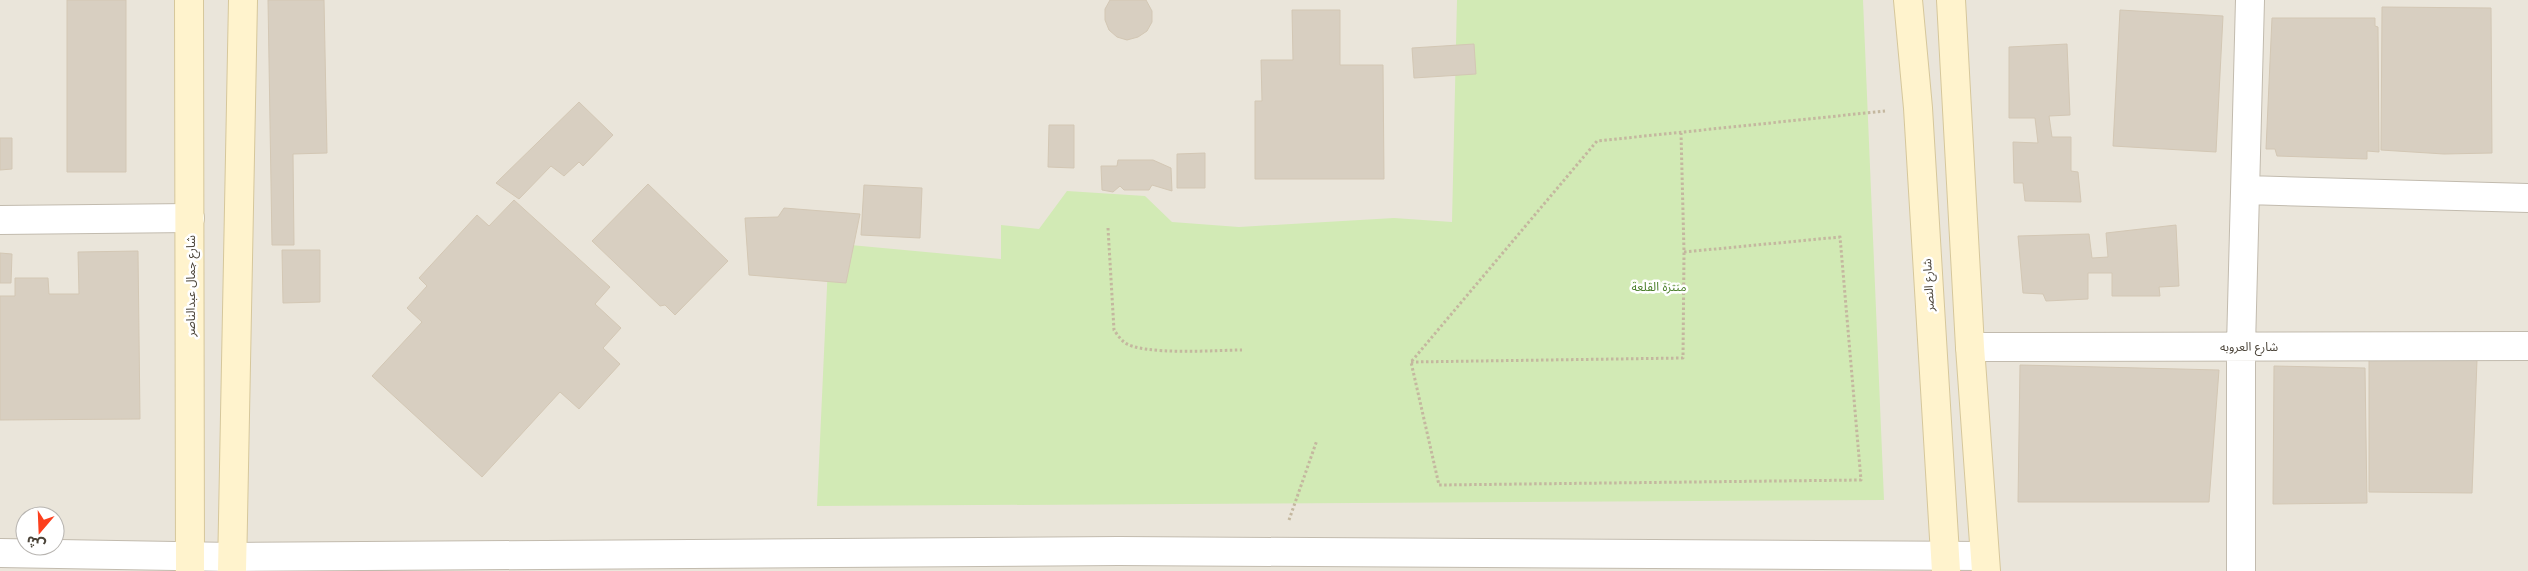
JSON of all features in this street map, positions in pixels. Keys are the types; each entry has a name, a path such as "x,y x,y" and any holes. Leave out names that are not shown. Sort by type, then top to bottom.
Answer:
{"street":[{"name":"شارع جمال عبدالناصر","path":"189,0 190,564"},
{"path":"233,564 243,0"},
{"name":"شارع النصر","path":"1908,0 1918,108 1945,563"},
{"path":"0,553 190,564 1109,551 1985,563 1970,347 1951,0"},
{"path":"2241,571 2241,346 2250,0"},
{"path":"2246,190 2528,198"},
{"path":"0,220 190,218"},
{"name":"شارع العروبه","path":"1970,347 2528,346"}],"path":[{"path":"1411,362 1597,141 1918,108"},
{"path":"1411,362 1683,358 1684,252 1681,133"},
{"path":"1108,228 1114,330 1124,343 1138,348 1155,350 1242,350"},
{"path":"1411,362 1438,485 1861,480 1840,237 1684,252"},
{"path":"1278,552 1317,440"}],"shaded area":[{"path":"0,0 2528,0 2528,571 0,571"}],"green space":[{"name":"منتزة القلعة","path":"1457,0 1863,0 1884,500 817,506 829,243 1001,259 1001,225 1039,229 1067,191 1145,196 1172,222 1239,227 1394,218 1452,222"}],"building":[{"path":"67,0 126,0 126,172 67,172"},
{"path":"268,0 324,0 327,153 293,154 294,245 272,245"},
{"path":"1110,0 1146,0 1152,11 1152,22 1147,31 1138,37 1127,40 1117,37 1109,30 1105,20 1105,9"},
{"path":"2382,7 2491,8 2492,153 2444,154 2381,150"},
{"path":"1292,10 1340,10 1340,65 1383,65 1384,179 1255,179 1255,101 1262,101 1261,60 1293,60"},
{"path":"2120,10 2223,16 2216,152 2113,146"},
{"path":"2272,18 2375,18 2375,26 2378,27 2379,152 2367,151 2367,159 2277,156 2275,149 2266,149"},
{"path":"1474,44 1476,74 1414,78 1412,48"},
{"path":"2067,44 2070,115 2049,116 2052,137 2071,137 2071,171 2078,172 2081,202 2025,201 2023,183 2014,183 2013,142 2038,143 2035,118 2009,118 2009,47"},
{"path":"579,102 613,135 583,166 579,162 564,176 551,166 519,199 496,183"},
{"path":"1049,125 1074,125 1074,168 1048,167"},
{"path":"0,138 12,138 12,169 0,170"},
{"path":"1205,153 1205,188 1177,188 1177,154"},
{"path":"1118,160 1153,160 1171,168 1172,191 1152,185 1149,190 1124,190 1120,186 1113,192 1102,190 1101,166 1117,166"},
{"path":"648,184 728,261 675,315 665,305 660,306 592,241"},
{"path":"864,185 922,188 920,238 861,235"},
{"path":"514,200 610,287 595,304 621,328 603,348 620,364 579,409 560,392 482,477 372,376 422,322 407,308 427,286 419,278 477,215 489,226"},
{"path":"784,208 860,214 846,283 749,275 745,218 778,217"},
{"path":"2176,225 2179,286 2159,287 2160,296 2112,296 2112,273 2088,273 2088,299 2046,301 2043,294 2023,293 2018,236 2089,234 2092,258 2108,257 2106,233"},
{"path":"282,250 320,250 320,302 283,303"},
{"path":"138,251 140,419 0,420 0,296 15,296 15,278 48,278 49,294 79,294 78,252"},
{"path":"0,253 12,254 11,283 0,283"},
{"path":"2369,355 2477,360 2472,493 2369,492"},
{"path":"2020,365 2219,370 2209,502 2018,502"},
{"path":"2274,366 2365,368 2367,503 2273,504"}]}
